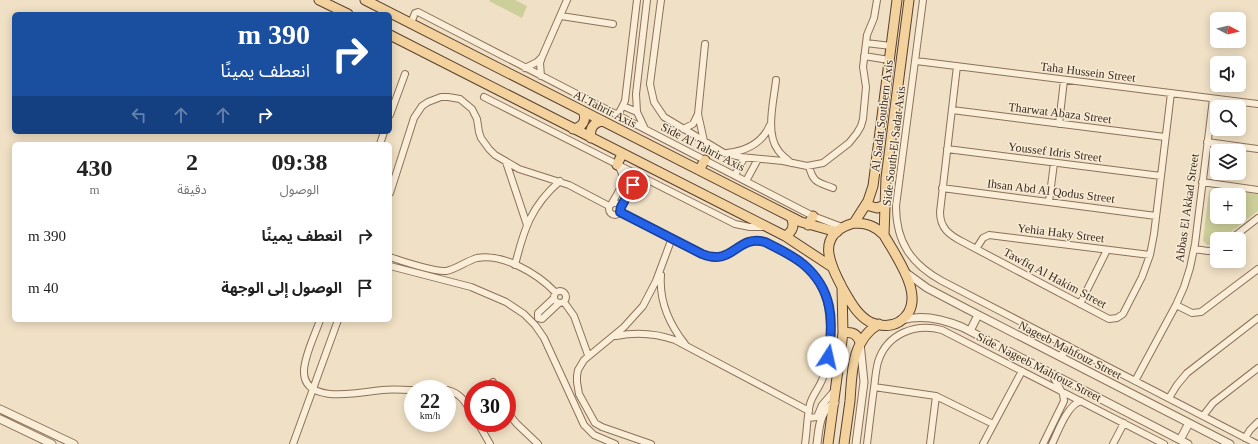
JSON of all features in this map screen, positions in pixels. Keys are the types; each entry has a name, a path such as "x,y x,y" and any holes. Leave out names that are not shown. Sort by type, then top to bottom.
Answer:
{"main road":[{"path":"319,0 344,12"},
{"name":"Al Tahrir Axis","path":"365,0 389,12"},
{"name":"Al Sadat Southern Axis","path":"854,223 866,205 873,186 897,0"},
{"name":"Al Sadat Southern Axis","path":"884,236 886,178 909,0"},
{"name":"Al Tahrir Axis","path":"392,14 790,217 808,225 840,229"},
{"path":"392,35 573,129 785,236 832,267"},
{"path":"573,129 581,126 583,123 585,115 583,111"},
{"path":"591,138 590,134 592,126 595,123 603,121"},
{"path":"617,165 622,154"},
{"path":"699,170 705,160"},
{"path":"866,205 876,208 885,205"},
{"path":"808,225 813,216"},
{"path":"785,236 793,228 790,217"},
{"path":"854,223 871,225 884,236 910,282 913,296 910,309 902,320 893,325 885,326 870,322 857,311 842,287 829,260 829,247 831,240 840,229 854,223"},
{"path":"828,444 837,389 843,334 842,287"},
{"path":"844,444 853,366 860,343 871,329 879,324"},
{"path":"843,334 848,332 856,335 860,343"}],"street":[{"path":"541,76 540,63 542,57 567,0"},
{"path":"616,115 623,106 626,93 637,0"},
{"path":"645,129 637,112 636,94 647,0"},
{"path":"660,0 650,84 651,93 656,106 664,118 724,154 747,158 774,160 799,166 809,166 823,163 850,143 861,126 866,87 863,67 864,56 867,35 874,18 877,0"},
{"name":"Side South El Sadat Axis","path":"923,0 896,206 898,231 904,247 915,262 928,274 1067,346"},
{"name":"Side Al Tahrir Axis","path":"411,23 415,13 418,12 840,229"},
{"path":"561,16 613,24"},
{"path":"866,43 891,46"},
{"path":"704,141 698,114 705,44"},
{"path":"864,56 889,60"},
{"path":"525,68 537,62 542,57"},
{"name":"Taha Hussein Street","path":"916,61 1258,104"},
{"name":"Tawfiq Al Hakim Street","path":"957,66 942,188 940,218 944,229 952,237 1109,319 1120,317 1123,314 1142,277 1150,255 1171,93"},
{"path":"392,110 405,74"},
{"path":"774,144 771,134 771,124 776,80"},
{"path":"1059,124 1064,80"},
{"path":"392,187 414,118 422,106 441,97 455,97 469,105 475,114 478,132 485,143 495,154 506,162 528,172 560,181 611,205 618,204 621,210 702,254 716,258 729,254 747,242 759,240 802,263 810,271 823,290 832,324 824,375 813,397 809,411 805,444"},
{"path":"484,97 735,224 750,227 766,227"},
{"name":"Abbas El Akkad Street","path":"1135,381 1176,305 1187,278 1194,249 1213,98"},
{"path":"623,106 637,112"},
{"name":"Tharwat Abaza Street","path":"952,110 1165,137"},
{"path":"683,129 693,124 698,114"},
{"path":"724,154 739,152 750,148 762,139 771,124"},
{"path":"762,139 767,138 771,140 778,150 791,163"},
{"path":"1207,142 1258,149"},
{"path":"735,175 747,158 747,153 750,148"},
{"name":"Youssef Idris Street","path":"947,149 1161,176"},
{"path":"774,160 778,150"},
{"path":"746,181 758,159"},
{"path":"506,162 527,225"},
{"path":"1050,202 1054,163"},
{"path":"617,165 620,169 622,179 621,186 609,210 612,214 616,215 621,210 633,185 637,182 646,180"},
{"path":"809,166 811,176 814,180 833,188"},
{"path":"515,265 527,225 540,201 560,181"},
{"path":"1202,182 1258,190"},
{"name":"Ihsan Abd Al Qodus Street","path":"942,188 1156,216"},
{"path":"1240,232 1258,218"},
{"name":"Yehia Haky Street","path":"976,249 983,238 989,235 1150,255"},
{"path":"651,444 602,427 592,419 579,394 577,382 578,370 588,355 624,327 642,306 650,294 672,238"},
{"path":"1194,249 1210,252"},
{"path":"1080,304 1107,250"},
{"path":"392,258 440,271 451,270 469,261 483,257 498,259 515,265 537,276 554,295 555,301 561,302 574,316 588,355"},
{"path":"392,267 471,287 506,302 524,314 535,325 544,338 584,425 594,435 615,444"},
{"path":"661,268 663,304 672,326 686,345"},
{"path":"1176,305 1192,313 1201,312 1258,269"},
{"name":"Nageeb Mahfouz Street","path":"904,271 930,289 978,315 1230,444"},
{"path":"561,290 565,292 566,298 561,302 542,319 538,318 538,313 554,295 561,290"},
{"path":"970,331 978,315"},
{"path":"902,320 909,318 930,318 951,322 1188,444"},
{"path":"1169,398 1187,373 1258,318"},
{"path":"319,322 306,357 304,370 304,377 307,383 313,388 321,392 341,395 382,390 404,390"},
{"path":"293,444 337,322"},
{"name":"Side Nageeb Mahfouz Street","path":"874,387 878,361 890,342 908,330 921,327 934,328 942,330 1164,444"},
{"path":"614,336 651,334 663,336 686,345 809,411"},
{"path":"856,444 864,382 860,343"},
{"path":"1061,357 1067,346 1257,444"},
{"path":"1203,416 1213,403 1258,368"},
{"path":"983,444 1022,371"},
{"path":"1043,444 1063,404 1064,398 1062,391 1052,373"},
{"path":"866,444 874,387 936,396 993,424"},
{"path":"808,418 817,417 822,405 837,389"},
{"path":"456,394 464,401"},
{"path":"930,444 936,396"},
{"path":"1052,444 1070,409 1074,404 1081,401"},
{"path":"817,442 824,412 828,406 835,402"},
{"path":"0,409 69,443"},
{"path":"0,419 52,444"},
{"path":"1245,438 1258,422"},
{"path":"516,423 530,441 538,444"},
{"path":"1113,444 1124,423"},
{"path":"1180,440 1189,423"},
{"path":"807,428 814,430 817,442"},
{"path":"483,432 490,444"}],"green space":[{"path":"515,0 527,6 522,18 489,1"},
{"path":"1210,190 1210,224 1241,224 1231,232 1210,232 1210,245 1207,245 1203,241"},
{"path":"1246,192 1258,194 1258,211 1246,220"}],"route":[{"path":"633,185 621,207 620,212 702,254 716,258 723,257 747,242 759,240 802,263 817,280 827,301 832,324 828,357"}]}
